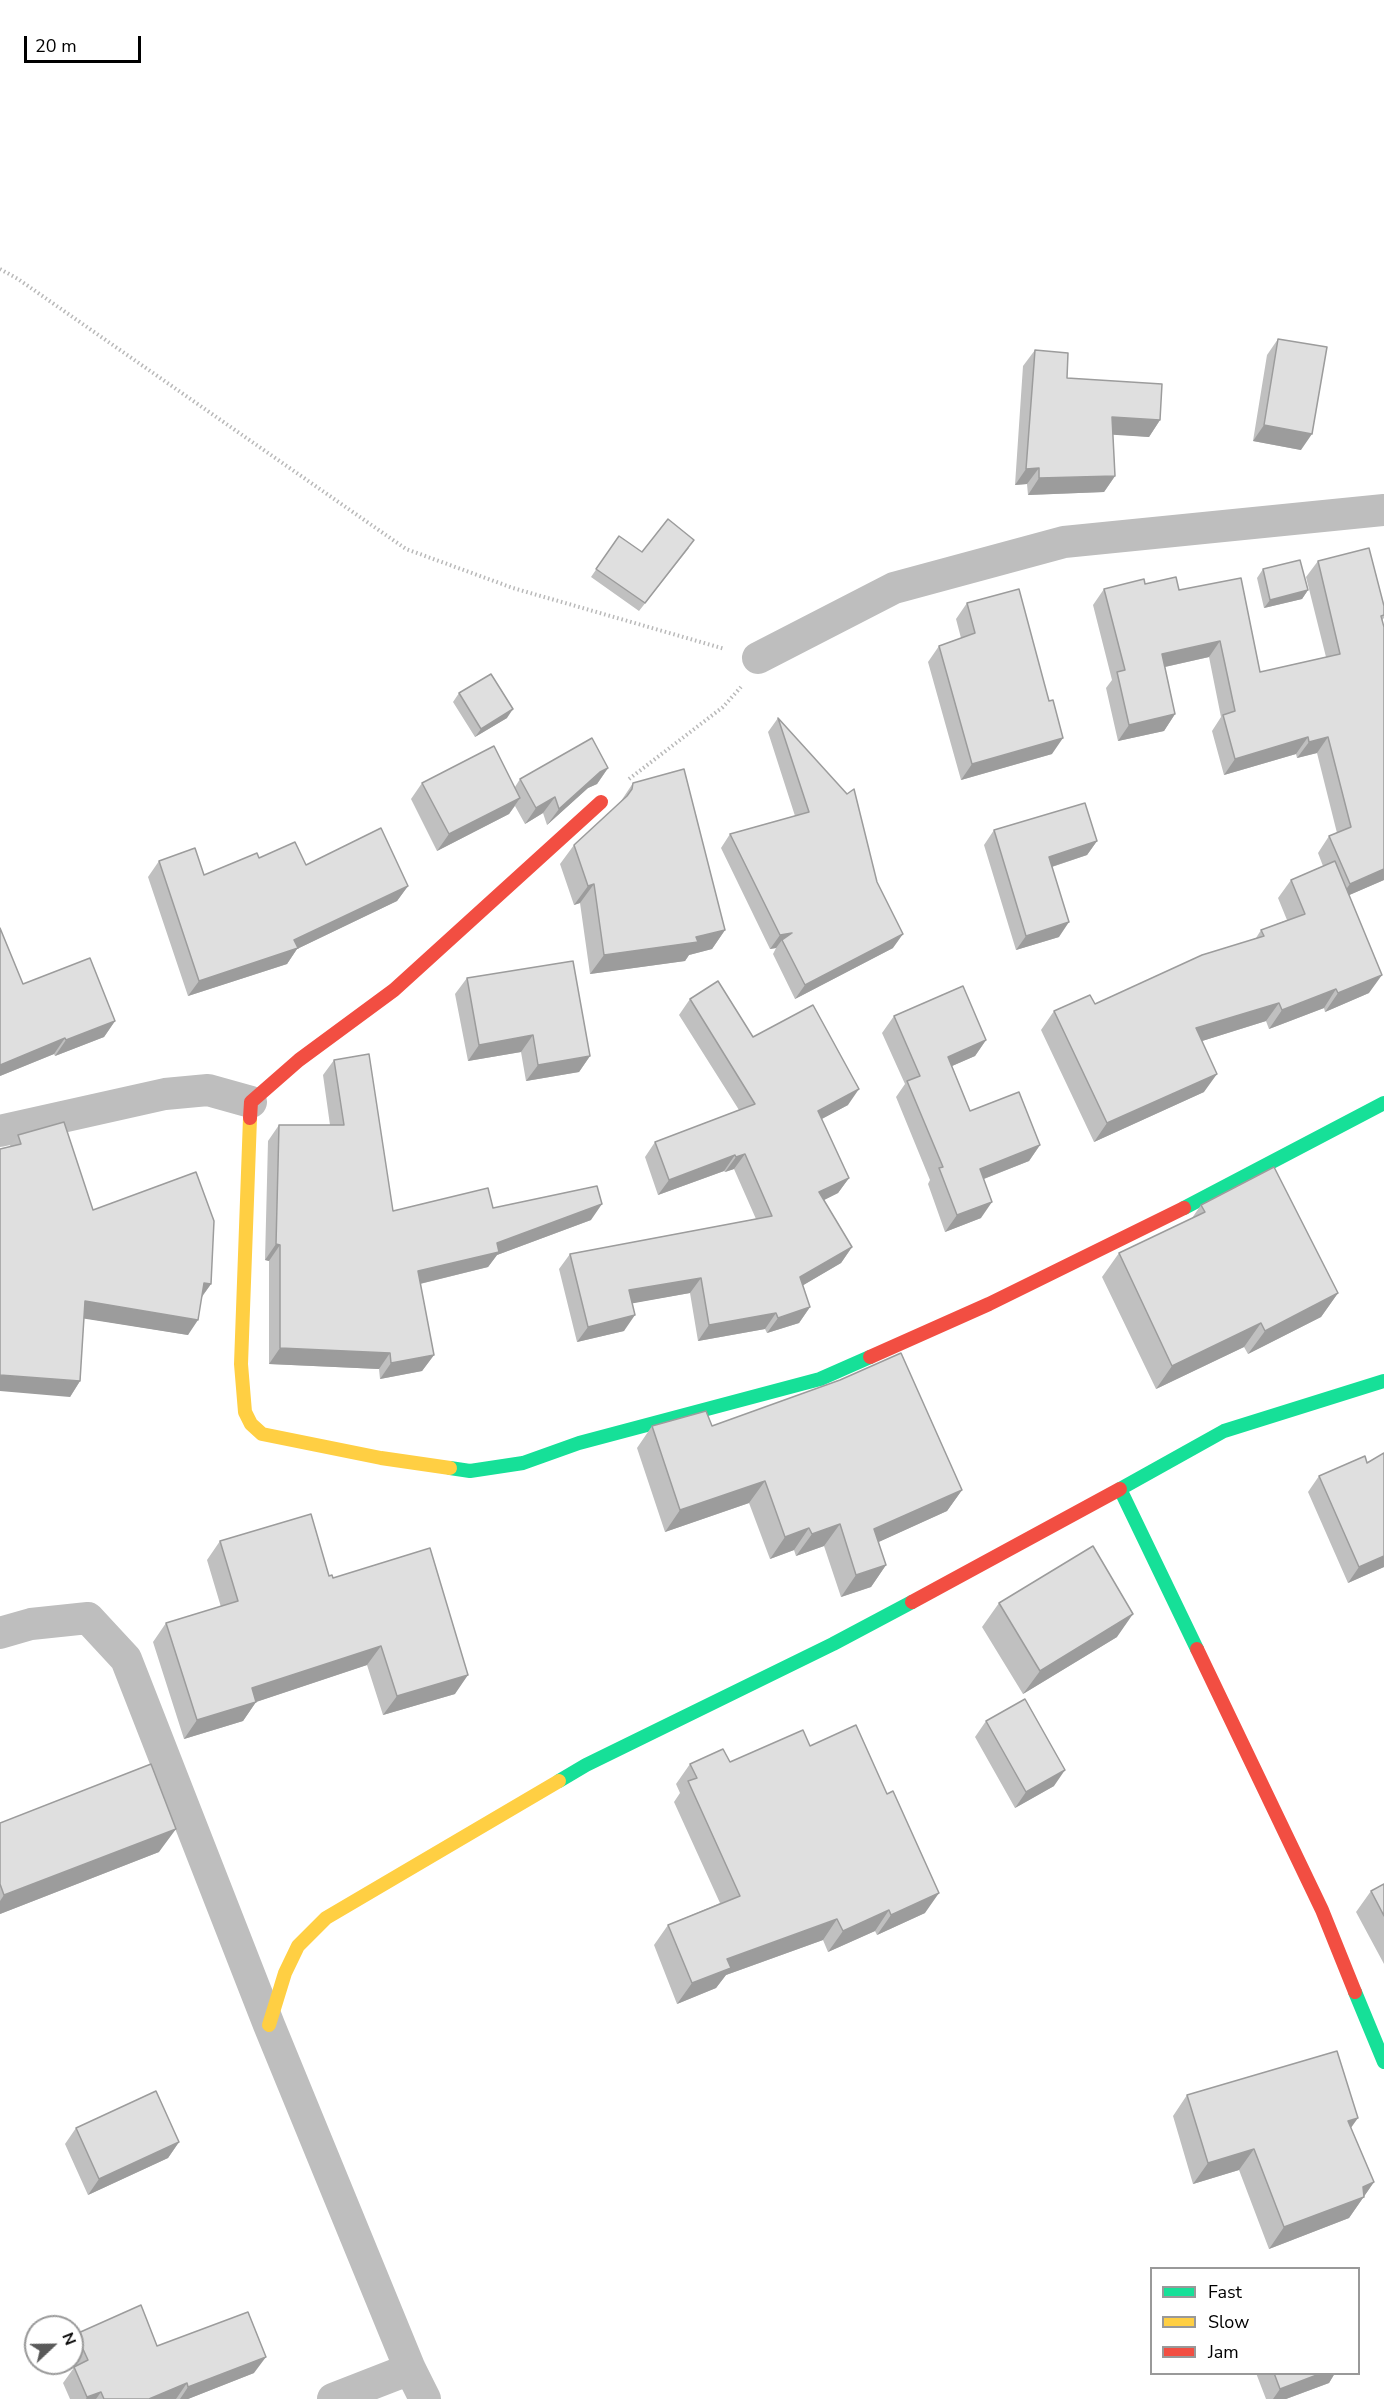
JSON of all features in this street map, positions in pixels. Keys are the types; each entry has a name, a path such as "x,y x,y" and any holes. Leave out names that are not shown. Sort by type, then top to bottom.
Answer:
{"street":[{"path":"758,658 894,588 1064,542 1384,510"},
{"path":"601,802 394,990 299,1060 251,1102 241,1364 244,1412 251,1424 262,1434 381,1458 470,1471 523,1463 579,1443 820,1379 989,1304 1125,1238 1384,1103"},
{"path":"0,1131 165,1094 208,1090 251,1102"},
{"path":"269,2025 285,1973 298,1946 326,1918 586,1764 833,1644 1224,1431 1384,1381"},
{"path":"1120,1489 1322,1910 1384,2062"},
{"path":"0,1633 31,1624 88,1618 126,1659 269,2025 410,2369 425,2399"},
{"path":"333,2399 410,2369"}],"path":[{"path":"0,269 18,279 406,549 513,588 758,658 740,689 723,707 691,729 601,802"}],"building":[{"path":"1278,339 1327,347 1312,434 1264,425"},
{"path":"1035,350 1068,353 1067,378 1162,384 1160,420 1112,417 1115,476 1039,478 1039,468 1026,469"},
{"path":"668,519 694,540 645,603 596,569 619,536 642,552"},
{"path":"1369,548 1384,606 1384,615 1381,616 1384,627 1384,869 1350,884 1329,836 1351,827 1328,737 1309,742 1308,737 1235,759 1223,715 1235,711 1220,641 1162,654 1175,714 1129,725 1117,672 1125,670 1104,589 1144,579 1145,584 1176,577 1179,590 1241,578 1260,672 1340,654 1318,561"},
{"path":"1300,560 1308,590 1270,600 1263,569"},
{"path":"1019,589 1049,701 1053,700 1063,738 972,764 939,646 975,633 967,603"},
{"path":"491,674 513,709 481,729 459,693"},
{"path":"778,718 847,794 854,789 877,882 903,934 805,985 782,940 792,933 780,935 730,834 809,812"},
{"path":"592,738 608,768 600,772 559,809 555,797 536,808 520,779"},
{"path":"494,746 520,798 449,834 422,783"},
{"path":"684,769 725,930 696,937 698,942 604,955 594,884 588,886 574,845 627,796 633,783"},
{"path":"1085,803 1097,841 1049,857 1069,922 1026,936 994,830"},
{"path":"381,828 408,886 294,940 298,948 199,981 159,861 195,848 204,875 257,853 259,858 295,842 306,865"},
{"path":"1335,861 1382,975 1338,993 1336,989 1282,1010 1279,1003 1196,1028 1217,1074 1107,1123 1054,1011 1090,995 1095,1004 1202,955 1264,936 1261,930 1305,914 1291,880"},
{"path":"0,928 23,984 90,958 115,1021 66,1040 65,1038 0,1065"},
{"path":"573,961 590,1056 538,1065 533,1035 479,1045 467,978"},
{"path":"718,981 753,1037 813,1005 859,1089 818,1111 849,1178 819,1192 852,1247 800,1277 810,1307 778,1318 776,1313 709,1325 701,1278 629,1290 635,1315 588,1327 570,1254 772,1216 745,1154 736,1157 735,1155 669,1180 655,1142 755,1104 690,999"},
{"path":"963,986 986,1040 948,1057 970,1111 1019,1092 1040,1145 980,1169 992,1202 957,1215 939,1168 943,1167 907,1081 920,1076 894,1016"},
{"path":"369,1054 393,1211 488,1188 493,1208 597,1186 602,1204 497,1243 499,1252 418,1271 434,1355 391,1363 390,1353 280,1348 280,1245 276,1244 279,1125 344,1125 334,1060"},
{"path":"64,1122 93,1210 196,1172 214,1221 211,1284 204,1283 198,1320 85,1301 80,1381 0,1375 0,1149 21,1144 18,1135"},
{"path":"1274,1167 1338,1293 1265,1331 1261,1323 1172,1366 1119,1253 1205,1212 1201,1205"},
{"path":"901,1353 962,1490 874,1529 886,1565 856,1575 840,1524 812,1534 809,1528 785,1537 765,1481 680,1510 652,1426 706,1411 712,1426 840,1380"},
{"path":"1384,1453 1384,1556 1359,1567 1319,1476 1365,1456 1367,1463"},
{"path":"311,1514 329,1576 332,1575 333,1578 430,1548 468,1675 397,1696 381,1646 252,1688 256,1702 197,1720 166,1623 238,1601 220,1541"},
{"path":"1093,1546 1133,1614 1040,1671 999,1603"},
{"path":"1025,1699 1065,1770 1026,1792 986,1721"},
{"path":"856,1725 887,1794 893,1791 939,1893 891,1915 889,1910 843,1931 837,1919 727,1959 731,1968 692,1983 668,1925 740,1896 688,1781 697,1778 690,1764 723,1749 730,1762 803,1730 810,1746"},
{"path":"151,1764 176,1829 4,1895 0,1884 0,1823"},
{"path":"1384,1884 1384,1916 1371,1891"},
{"path":"1337,2051 1358,2118 1348,2121 1374,2182 1363,2187 1364,2197 1284,2227 1254,2149 1208,2163 1187,2095"},
{"path":"156,2091 179,2142 99,2179 76,2128"},
{"path":"141,2305 157,2346 248,2312 266,2357 188,2387 187,2383 149,2399 104,2399 101,2392 87,2397 77,2375 84,2375 84,2362 88,2360 84,2351 84,2330"},
{"path":"1275,2375 1317,2375 1280,2389"}],"traffic: fast":[{"path":"1184,1208 1384,1103"},
{"path":"450,1468 470,1471 523,1463 579,1443 820,1379 870,1357"},
{"path":"1197,1649 1120,1489 1224,1431 1384,1381"},
{"path":"559,1781 586,1765 833,1644 912,1602"},
{"path":"1355,1992 1384,2062"}],"traffic: slow":[{"path":"250,1118 241,1364 245,1412 251,1424 262,1434 381,1458 450,1468"},
{"path":"269,2025 285,1973 298,1946 326,1918 559,1781"}],"traffic: jam":[{"path":"250,1118 251,1102 299,1060 394,990 601,802"},
{"path":"870,1357 989,1304 1184,1208"},
{"path":"912,1602 1120,1489"},
{"path":"1197,1649 1322,1910 1355,1992"}]}
